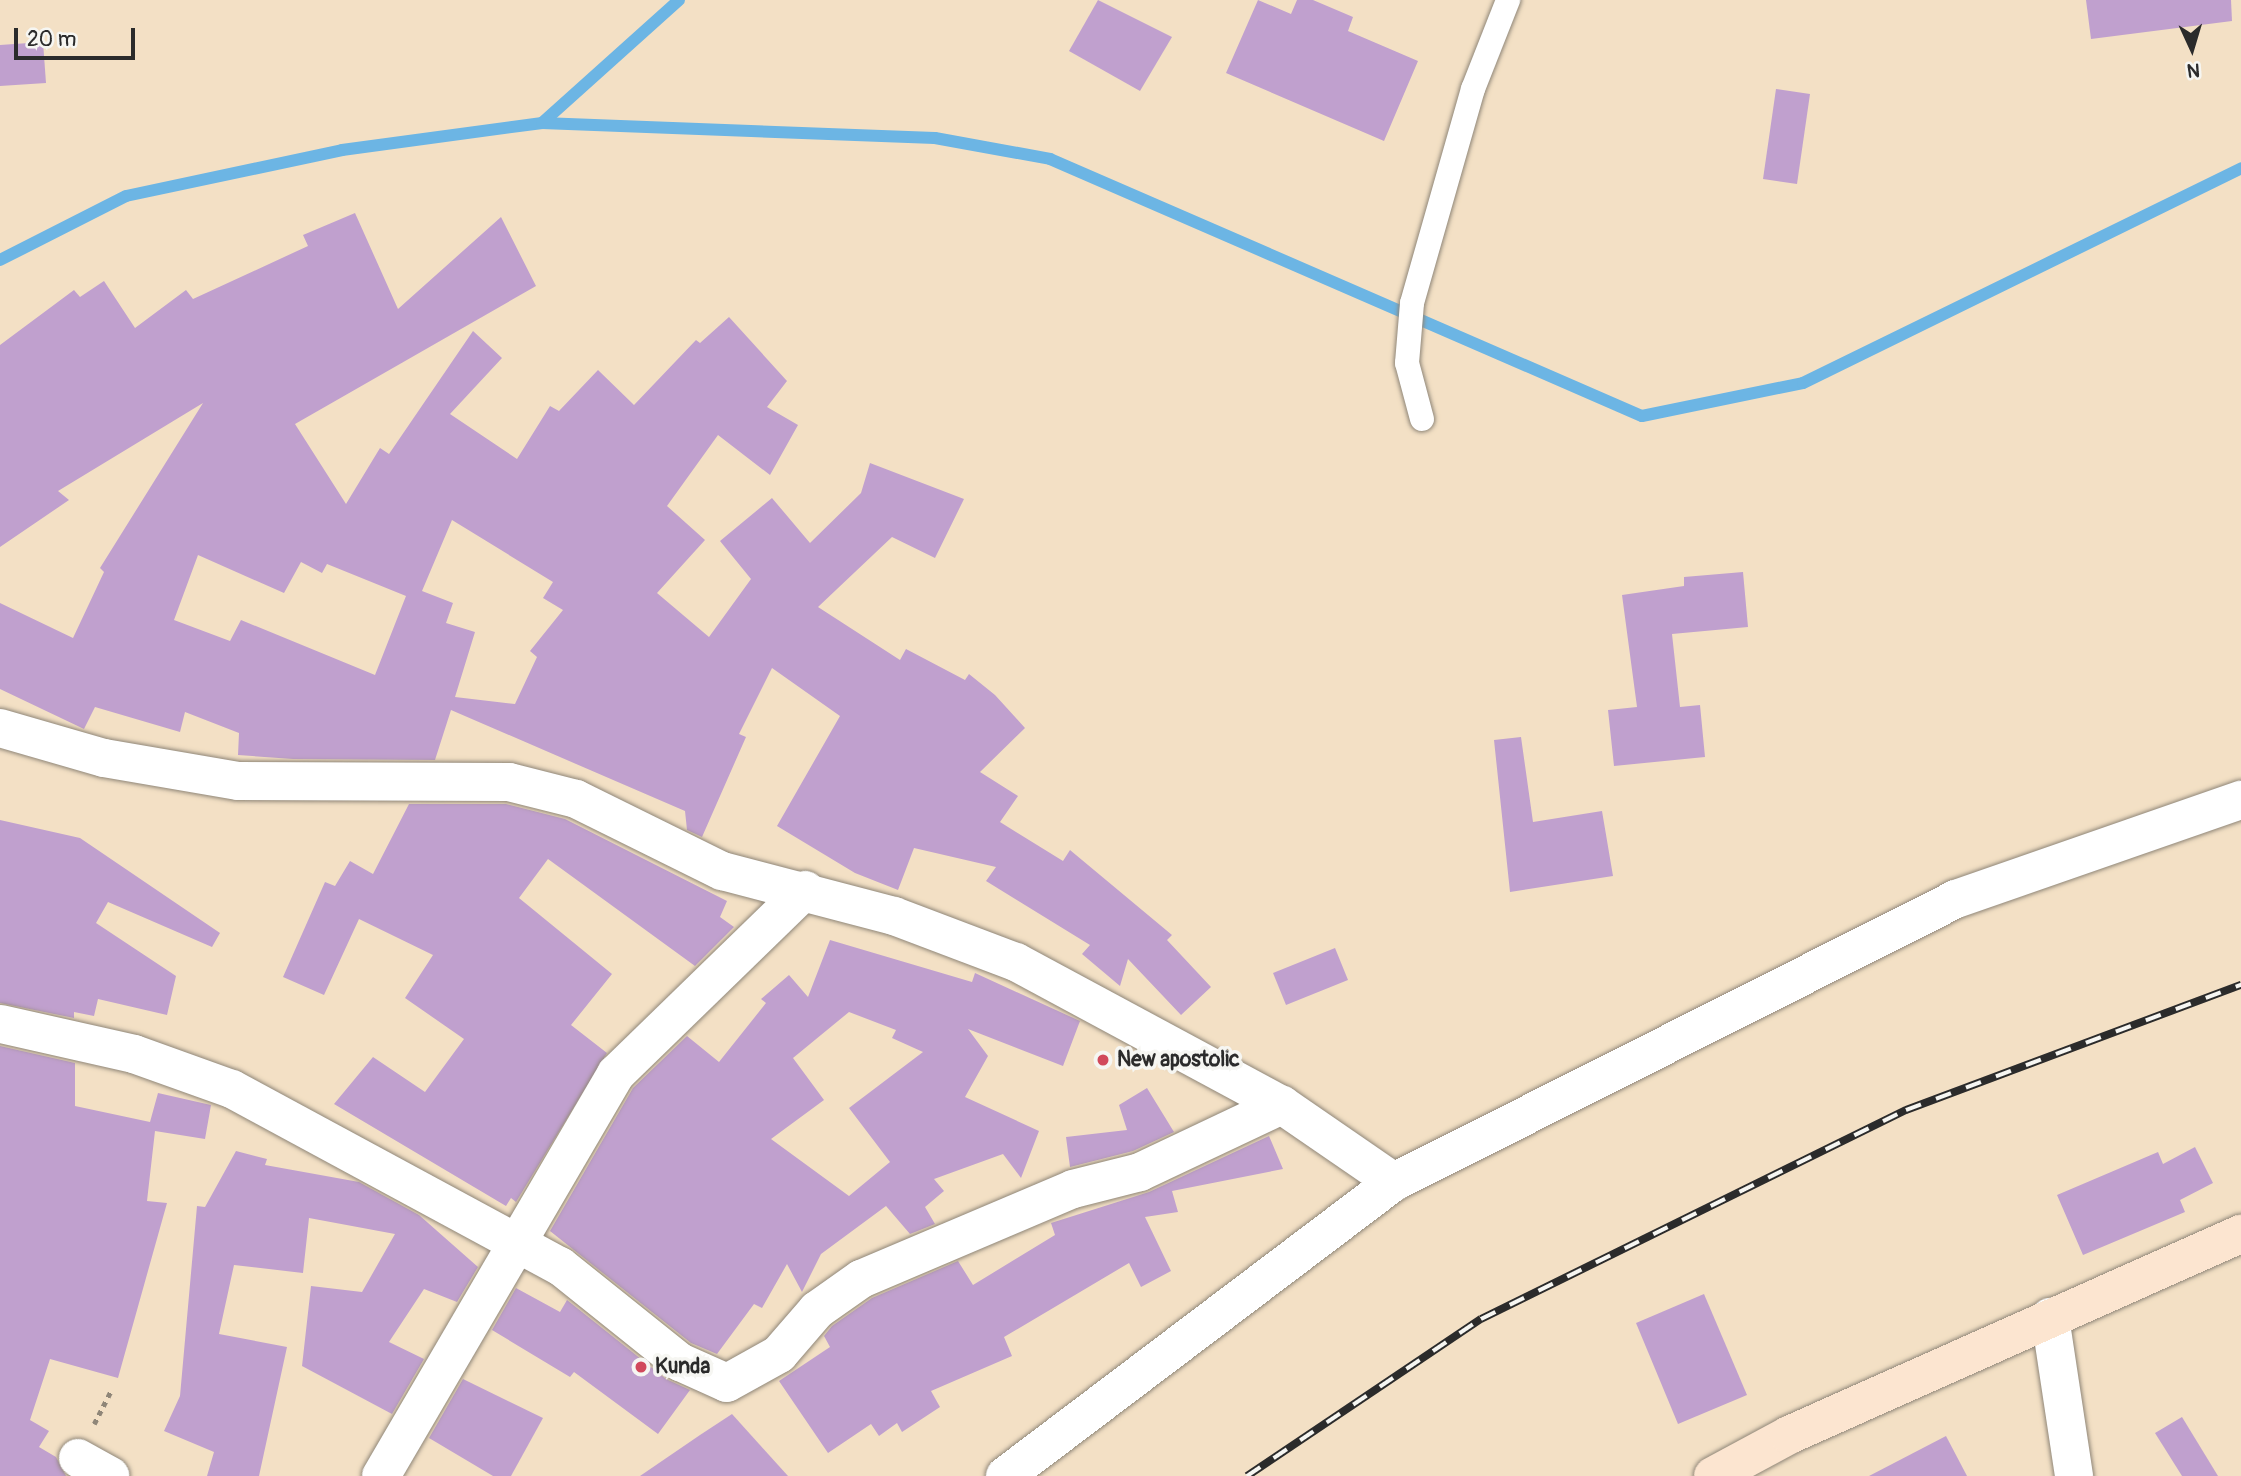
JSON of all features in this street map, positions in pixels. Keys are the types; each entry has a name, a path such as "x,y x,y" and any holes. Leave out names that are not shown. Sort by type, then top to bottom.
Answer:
{"street":[{"path":"0,728 104,758 238,781 509,782 576,799 722,871 805,890 1016,962 1282,1105 1394,1182"},
{"path":"1005,1476 1394,1182 1956,899 2241,800"},
{"path":"381,1476 616,1074 805,890"},
{"path":"1,1024 134,1054 232,1089 560,1266 680,1362 727,1383 779,1354 817,1310 861,1279 1073,1189 1140,1172 1282,1105"},
{"path":"1713,1476 2050,1317 2241,1234"},
{"path":"2050,1317 2074,1476"}],"lane":[{"path":"1422,419 1407,362 1412,303 1473,89 1508,0"}],"building":[{"path":"1098,0 1172,37 1140,91 1069,51"},
{"path":"1258,0 1291,14 1297,0 1313,0 1353,17 1348,31 1418,61 1384,141 1226,73"},
{"path":"2086,0 2231,0 2232,21 2091,39"},
{"path":"43,42 46,83 0,86 0,45"},
{"path":"1776,89 1810,94 1797,184 1763,179"},
{"path":"355,213 398,309 501,217 536,286 295,424 346,504 380,448 389,454 473,331 502,358 450,414 517,459 550,406 559,411 598,370 634,405 696,340 700,343 729,317 787,381 767,407 798,425 770,475 718,435 667,506 705,540 657,593 709,637 751,579 720,541 772,498 810,543 861,493 870,463 964,499 935,558 892,537 818,607 900,660 906,649 965,680 969,674 995,695 1025,728 980,772 1018,796 1000,822 1063,861 1070,850 1172,935 1167,940 1211,987 1181,1015 1128,959 1120,986 1082,954 1090,945 986,881 996,867 914,848 898,890 855,873 777,826 840,716 772,668 739,734 746,737 702,837 687,830 685,811 451,710 435,760 293,759 238,755 239,733 185,712 180,732 95,707 84,729 0,689 0,603 73,638 104,572 100,568 203,403 58,491 69,500 0,547 0,345 74,290 80,297 104,281 135,328 186,290 193,299 308,246 303,235","holes":["452,520 553,582 543,598 563,610 530,651 537,657 515,704 455,697 475,632 446,623 453,603 422,591","198,555 284,593 301,562 322,573 327,564 406,596 375,675 241,620 230,641 174,620"]},
{"path":"1743,572 1748,627 1672,634 1680,707 1700,705 1705,757 1614,766 1608,710 1637,707 1622,595 1684,586 1684,577"},
{"path":"1521,737 1533,822 1602,811 1613,876 1510,892 1494,740"},
{"path":"409,804 506,804 565,819 727,901 720,917 734,927 695,966 548,859 519,898 612,974 571,1025 607,1053 516,1202 511,1198 506,1206 334,1104 373,1057 425,1092 464,1039 405,998 433,955 359,919 324,995 283,977 325,882 335,886 350,861 373,874"},
{"path":"0,820 80,838 220,933 212,947 108,902 96,923 176,976 167,1015 98,999 94,1016 74,1012 74,1018 0,1003"},
{"path":"830,940 972,982 975,973 1080,1021 1063,1066 968,1029 988,1056 965,1097 1039,1131 1021,1178 1003,1154 934,1179 944,1191 925,1207 935,1224 910,1234 886,1206 821,1254 802,1292 787,1264 762,1308 754,1304 717,1354 691,1343 550,1231 633,1088 687,1036 719,1062 766,1003 761,999 789,975 808,997","holes":["849,1012 896,1030 892,1038 923,1052 849,1108 890,1162 849,1196 771,1139 824,1100 793,1058"]},
{"path":"1335,948 1348,980 1286,1005 1273,973"},
{"path":"0,1046 75,1063 75,1106 150,1122 158,1093 211,1105 205,1139 155,1131 147,1201 167,1203 118,1378 50,1359 30,1420 49,1431 39,1447 56,1457 66,1476 0,1476"},
{"path":"1147,1088 1174,1132 1133,1151 1070,1167 1066,1137 1127,1130 1119,1105"},
{"path":"1269,1136 1283,1169 1172,1191 1178,1212 1145,1217 1171,1271 1141,1287 1129,1263 1004,1337 1012,1356 931,1391 940,1407 902,1432 897,1423 879,1436 871,1424 828,1453 779,1381 830,1347 824,1336 832,1326 872,1298 958,1261 973,1285 1055,1235 1051,1223 1149,1192"},
{"path":"2195,1147 2213,1183 2180,1200 2185,1212 2083,1255 2057,1195 2158,1152 2163,1164"},
{"path":"236,1151 267,1159 265,1165 359,1182 419,1215 478,1267 457,1302 424,1289 389,1342 424,1359 392,1414 302,1366 311,1286 362,1292 395,1234 309,1218 303,1273 234,1265 219,1334 287,1347 259,1476 207,1476 214,1452 164,1431 180,1396 197,1206 205,1207"},
{"path":"516,1288 560,1312 567,1300 666,1379 690,1390 658,1434 574,1372 570,1377 492,1330"},
{"path":"1704,1294 1747,1395 1678,1424 1636,1323"},
{"path":"463,1379 543,1418 511,1476 493,1476 429,1438"},
{"path":"732,1414 788,1476 640,1476 700,1435"},
{"path":"2182,1417 2218,1476 2182,1476 2155,1433"},
{"path":"1946,1436 1967,1476 1869,1476"}],"waterway":[{"path":"542,123 679,0"},
{"path":"0,260 126,196 342,150 542,123 935,138 1050,159 1642,416 1803,383 2241,168"}],"railway":[{"path":"1247,1476 1481,1319 1906,1110 2241,985"}],"place":[{"name":"New apostolic","path":"1103,1060"},
{"name":"Kunda","path":"641,1367"}]}
